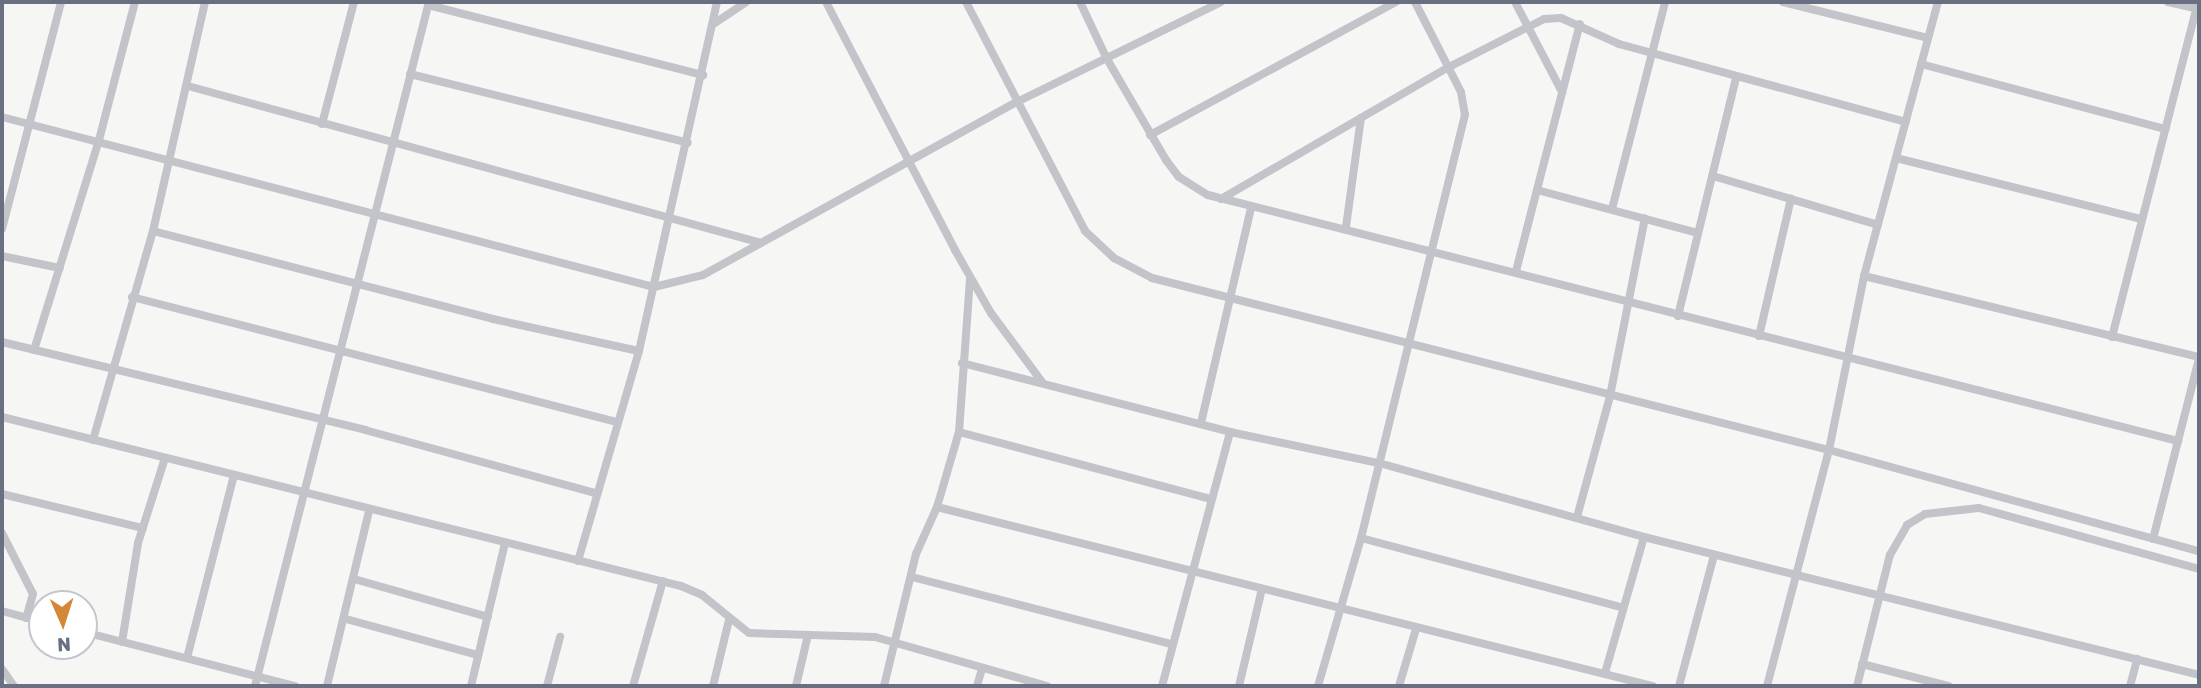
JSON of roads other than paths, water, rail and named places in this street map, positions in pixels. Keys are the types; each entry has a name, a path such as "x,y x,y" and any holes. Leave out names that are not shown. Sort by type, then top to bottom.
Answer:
{"street":[{"path":"2,229 6,198 31,123 61,2"},
{"path":"34,350 100,140 135,2"},
{"path":"93,440 110,368 153,231 167,157 187,86 205,2"},
{"path":"321,124 354,2"},
{"path":"578,561 639,351 672,216 718,2"},
{"path":"715,23 746,2"},
{"path":"826,2 970,276 1042,382"},
{"path":"966,2 1074,213 1098,245 1152,278 1829,450 2199,551"},
{"path":"1080,2 1107,59 1150,135 1179,177 1221,199 1433,249 1627,304 2178,441"},
{"path":"2,117 167,157 654,287 703,275 908,159 1221,2"},
{"path":"1150,135 1396,2"},
{"path":"1318,686 1361,538 1465,115 1461,92 1415,2"},
{"path":"1515,2 1562,92"},
{"path":"1612,209 1649,53 1665,2"},
{"path":"1783,2 1928,38"},
{"path":"1767,686 1829,450 1864,276 1938,2"},
{"path":"2112,337 2140,219 2198,7 2168,2"},
{"path":"255,686 321,419 342,354 373,214 429,4 703,75"},
{"path":"1221,199 1449,67 1527,26 1561,18 1580,24 1619,44 1736,78 1906,122"},
{"path":"1516,271 1580,24"},
{"path":"1921,64 2165,129"},
{"path":"410,74 688,142"},
{"path":"1678,316 1736,78"},
{"path":"187,86 672,216 761,243"},
{"path":"1346,228 1362,118"},
{"path":"1896,158 2140,219"},
{"path":"1713,176 1878,225"},
{"path":"1537,190 1697,233"},
{"path":"1759,336 1791,199"},
{"path":"1201,423 1251,208"},
{"path":"1577,516 1610,396 1645,218"},
{"path":"153,231 639,351"},
{"path":"2,256 60,268"},
{"path":"884,686 922,536 937,507 959,432 970,276"},
{"path":"1864,276 2199,358 2153,540"},
{"path":"132,298 342,354 617,422"},
{"path":"2,342 321,419 596,493"},
{"path":"962,363 1230,432 1378,463 1577,516 1644,537 2199,675"},
{"path":"2,417 369,511 663,581 702,595 729,620 749,633 807,639 864,636 1047,686"},
{"path":"959,432 1211,499"},
{"path":"1162,686 1171,643 1230,432"},
{"path":"121,642 143,528 165,458"},
{"path":"187,658 234,475"},
{"path":"2,494 143,528"},
{"path":"937,507 1192,573 1340,607 1416,629 1653,686"},
{"path":"1857,686 1890,555 1908,525 1924,514 1979,508 2199,569"},
{"path":"327,686 346,619 369,511"},
{"path":"2,533 33,594 26,618 2,611"},
{"path":"1605,673 1621,607 1644,537"},
{"path":"1361,538 1621,607"},
{"path":"471,686 505,543"},
{"path":"1679,686 1714,555"},
{"path":"912,577 1171,643"},
{"path":"354,579 488,617"},
{"path":"633,686 663,581"},
{"path":"1239,686 1262,589"},
{"path":"346,619 478,655"},
{"path":"713,686 729,620"},
{"path":"1399,686 1416,629"},
{"path":"98,636 296,686"},
{"path":"547,686 559,637"},
{"path":"796,686 807,639"},
{"path":"2130,686 2137,659"},
{"path":"1863,664 1948,686"},
{"path":"977,686 982,668"},
{"path":"2,669 14,686"}]}
